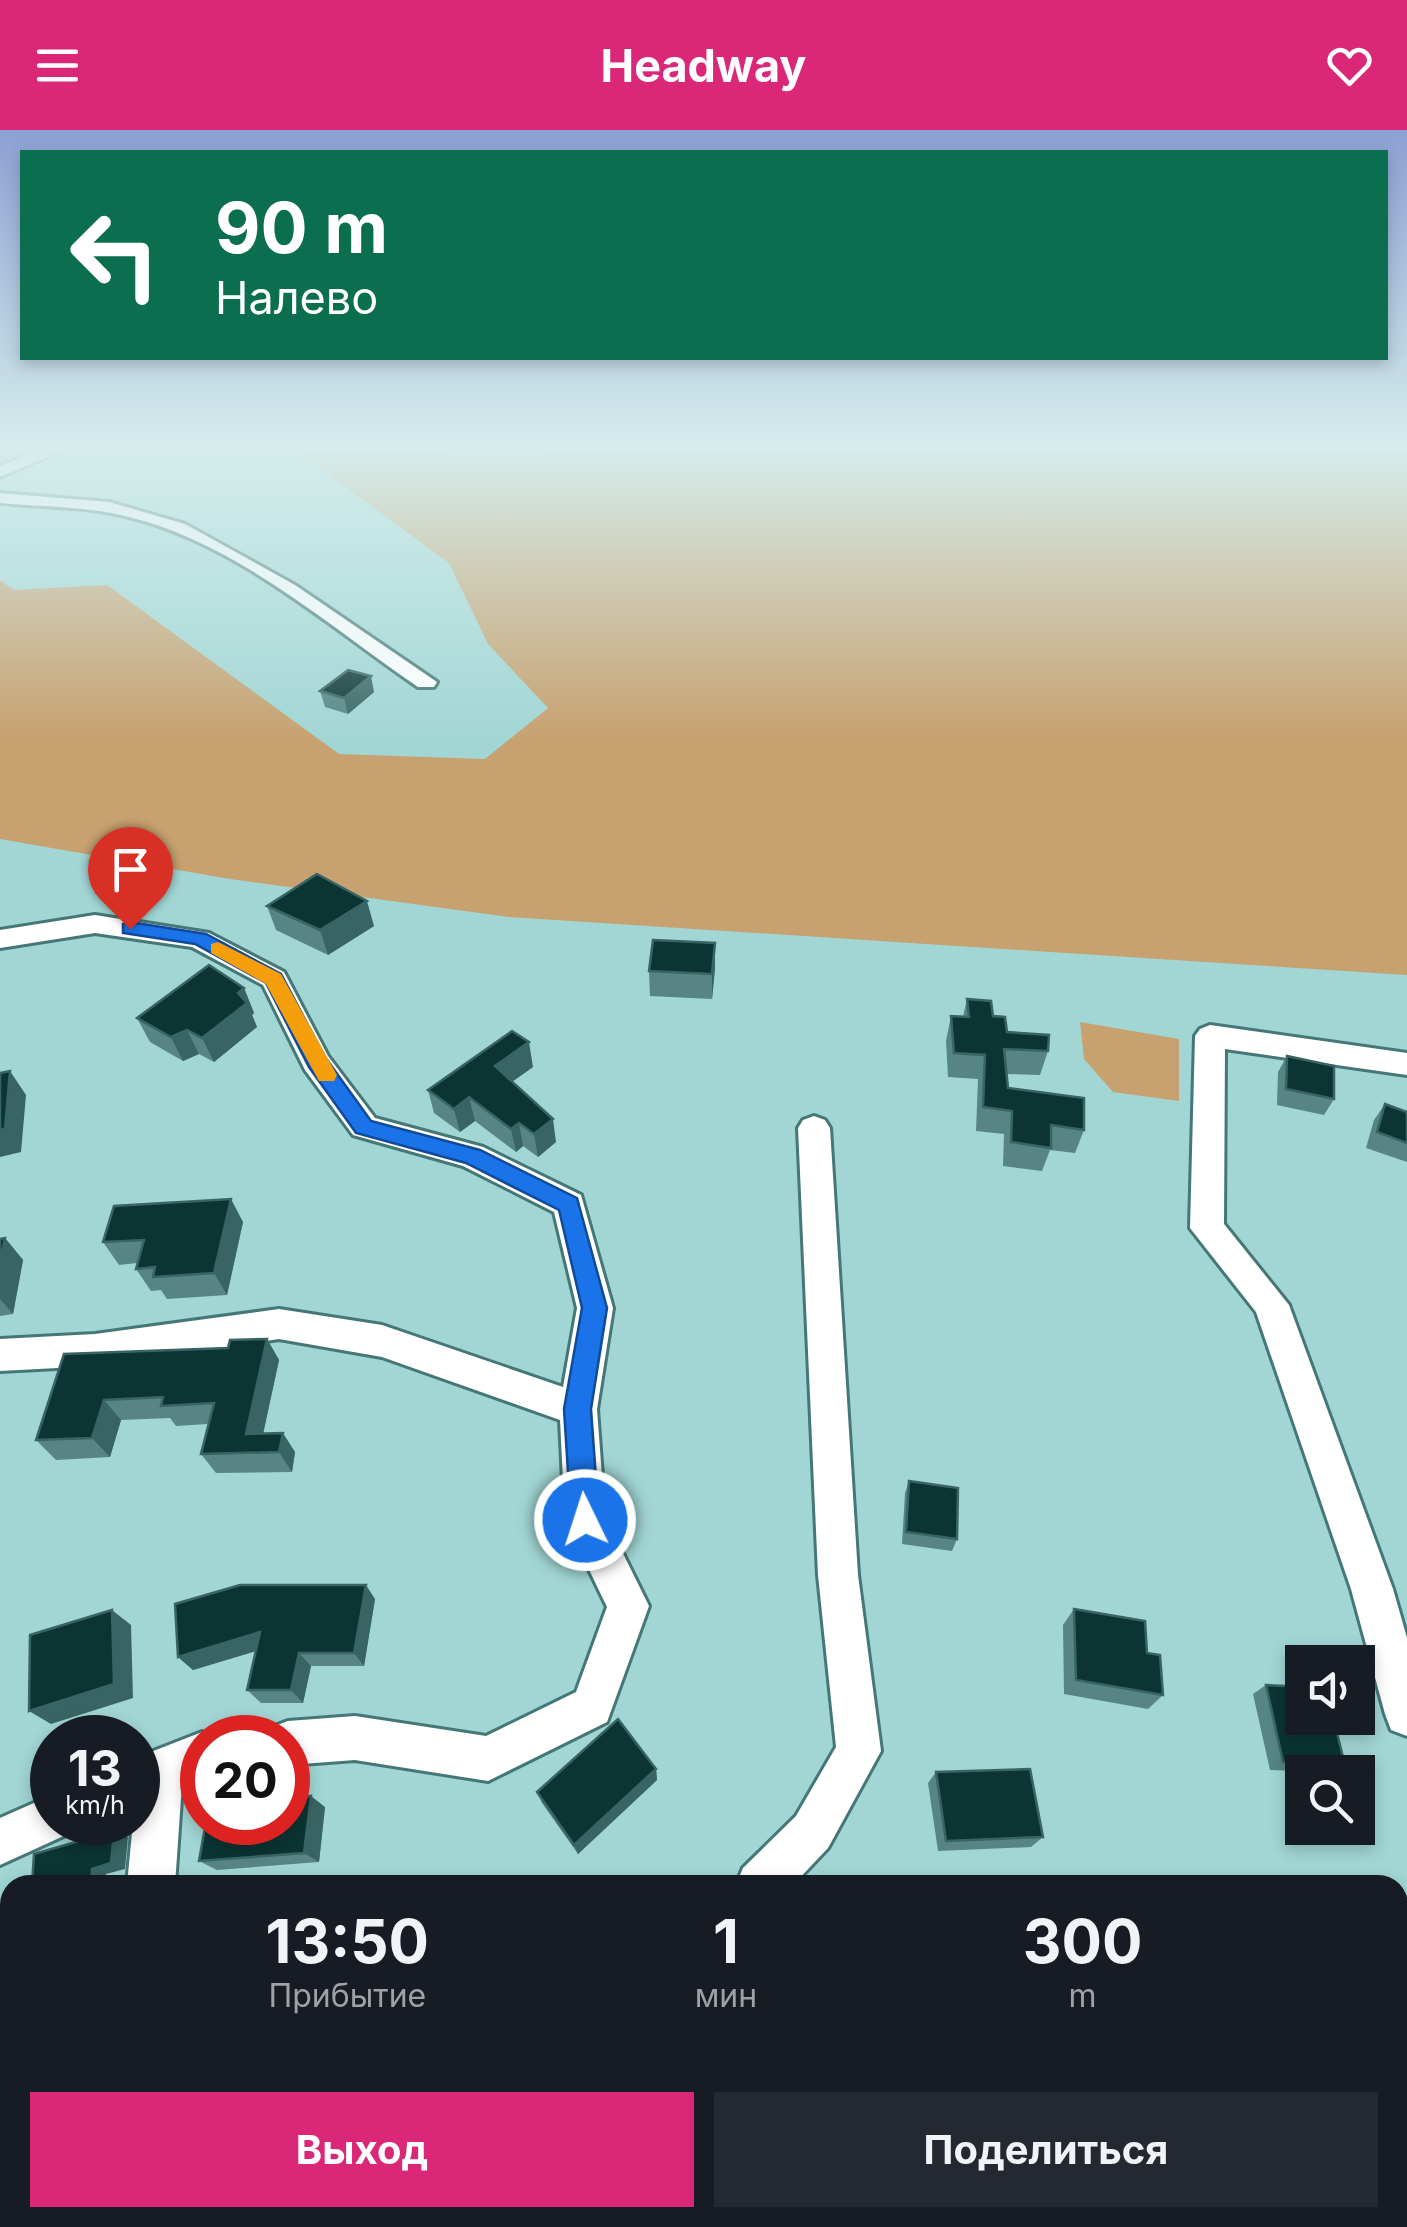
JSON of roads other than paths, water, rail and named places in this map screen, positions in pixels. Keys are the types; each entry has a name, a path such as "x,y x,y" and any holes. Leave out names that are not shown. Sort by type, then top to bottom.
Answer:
{"street":[{"path":"213,547 292,593 426,682"},
{"path":"0,939 94,924 199,938 274,979 316,1062 364,1127 472,1156 569,1204 594,1308 578,1409 585,1520 628,1606 592,1706 488,1759 356,1738 310,1741"},
{"path":"1407,1064 1210,1036 1206,1194 1208,1228 1271,1305 1372,1588 1407,1714"},
{"path":"770,1875 812,1832 859,1751 838,1575 814,1128"},
{"path":"0,1355 95,1350 279,1324 382,1341 578,1409"},
{"path":"153,1875 167,1768"},
{"path":"0,1842 30,1828"}]}
